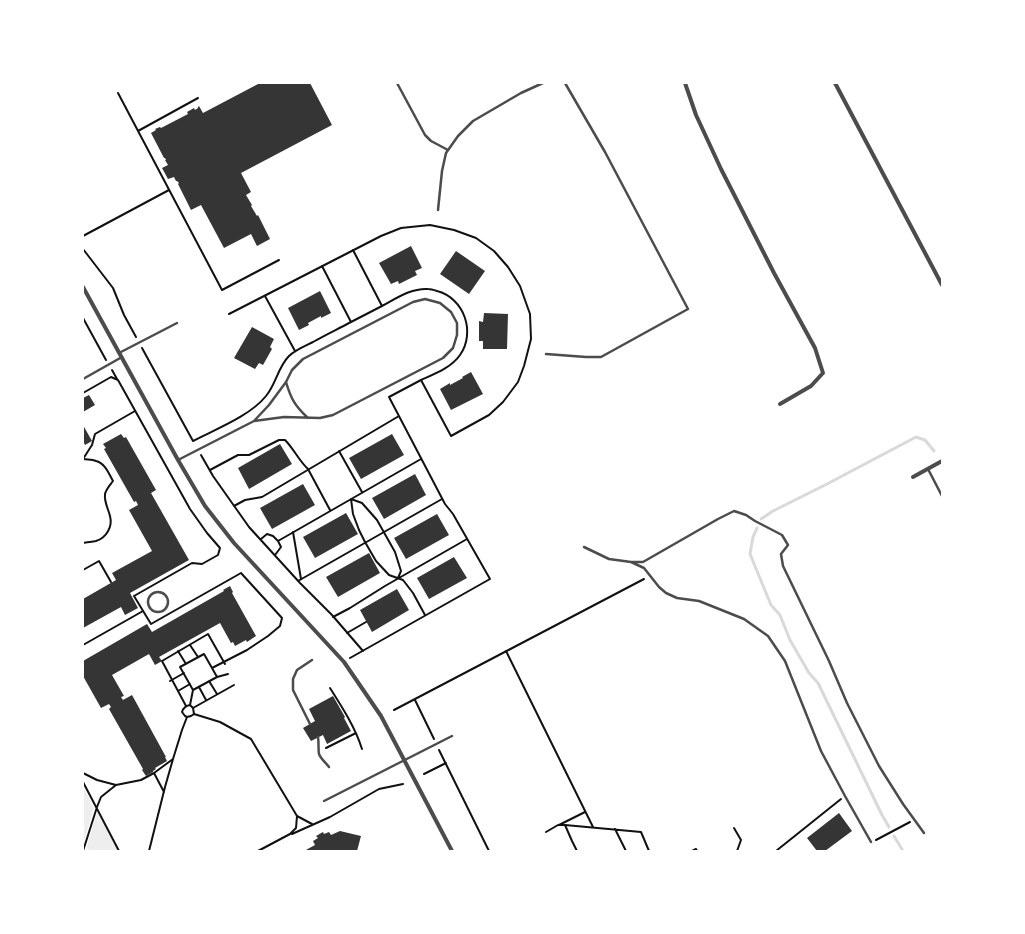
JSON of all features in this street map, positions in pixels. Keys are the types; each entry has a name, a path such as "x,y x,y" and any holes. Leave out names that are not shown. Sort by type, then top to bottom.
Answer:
{"street":[{"path":"685,83 696,114 720,169 774,273 816,348 823,373 811,386 780,404"},
{"path":"835,83 942,285"},
{"path":"83,287 178,460 205,506 218,524 264,576 344,662 381,716 452,851"},
{"path":"913,476 942,461"}],"lane":[{"path":"397,83 425,135 431,141 448,150"},
{"path":"438,210 442,171 446,153 458,136 473,121 521,93 543,83"},
{"path":"546,354 601,357 688,309 605,152 565,83"},
{"path":"178,460 254,421 269,405 286,382 292,370 303,359 412,302 425,299 440,303 451,312 457,323 457,335 453,348 442,358 333,416 320,418 284,417 254,421"},
{"path":"83,379 109,364 139,342 177,323"},
{"path":"286,382 290,394 298,409 308,418"},
{"path":"928,469 942,496"},
{"path":"584,547 609,559 643,562 734,511 746,515 782,535 788,545 781,554 783,566 829,661 847,703 876,759 903,804 924,833"},
{"path":"631,562 644,568 659,587 666,593 677,598 699,601 744,619 768,636 785,661 821,751 871,842"},
{"path":"155,592 162,592 167,596 169,601 168,606 163,612 156,613 150,609 148,603 150,596 155,592"},
{"path":"310,724 292,690 293,679 297,670 312,660"},
{"path":"324,802 452,736"},
{"path":"318,737 319,753 329,767"}],"path":[{"path":"118,93 222,290 279,260"},
{"path":"138,131 198,98"},
{"path":"83,236 169,190"},
{"path":"83,249 113,288 124,314 193,441 234,506 249,527 300,580 363,651"},
{"path":"229,314 337,258"},
{"path":"322,266 351,322"},
{"path":"265,296 295,352"},
{"path":"193,441 246,414 257,406 267,396 280,367 289,356 382,306"},
{"path":"83,318 190,509 220,548 218,555 202,564 192,564 134,596 151,624 241,573 282,618 280,626 268,636 247,650 212,668"},
{"path":"83,393 111,377 118,380"},
{"path":"344,662 490,579 454,514 445,504 389,397 421,380"},
{"path":"83,543 102,538 108,532 111,525 111,518 105,500 105,494 107,488 113,481 102,464 96,460 83,459 92,445 95,434 135,412"},
{"path":"234,506 245,500 262,496 399,416"},
{"path":"210,470 238,455 249,455 279,440 285,440 291,446 304,466 308,469 331,510"},
{"path":"339,451 362,492"},
{"path":"278,541 421,459"},
{"path":"300,580 442,498"},
{"path":"351,499 362,502 377,520 395,552 401,571 398,578"},
{"path":"351,499 353,514 365,542 376,561 389,575 403,580 413,594 425,616"},
{"path":"293,532 300,580"},
{"path":"261,540 267,534 273,536 278,541 281,547 275,555"},
{"path":"333,617 398,578 468,539"},
{"path":"83,570 99,561 111,582"},
{"path":"394,710 650,576"},
{"path":"83,644 143,611"},
{"path":"347,633 366,622"},
{"path":"186,706 177,692 162,661 208,634 224,663"},
{"path":"190,645 198,657"},
{"path":"178,651 186,664"},
{"path":"506,651 593,827"},
{"path":"194,690 180,667 204,654 217,677"},
{"path":"171,680 184,673"},
{"path":"190,705 194,690 217,677 228,674"},
{"path":"209,681 217,694"},
{"path":"177,692 190,684"},
{"path":"194,708 234,685"},
{"path":"199,687 206,700"},
{"path":"330,688 356,733 362,749"},
{"path":"415,700 489,851"},
{"path":"188,717 182,712 186,706 190,705"},
{"path":"190,705 194,708"},
{"path":"194,708 194,714"},
{"path":"149,851 182,730 188,717 194,714 220,722 251,739 297,816 313,824"},
{"path":"326,748 356,733"},
{"path":"83,773 96,780 116,785 141,780 154,773 173,759"},
{"path":"424,774 446,763"},
{"path":"154,773 164,792"},
{"path":"83,782 119,851"},
{"path":"258,851 290,834 330,817 379,789 403,784"},
{"path":"87,851 83,850 101,797 116,785"},
{"path":"776,851 845,796"},
{"path":"546,832 585,812"},
{"path":"290,834 296,828 297,816"},
{"path":"871,842 914,819"},
{"path":"558,825 640,832 649,851"},
{"path":"565,825 577,851"},
{"path":"734,828 741,840 737,851"},
{"path":"615,829 626,851"},
{"path":"692,851 696,849 697,851"}],"shaded area":[{"path":"83,787 94,808 83,845"},
{"path":"97,812 118,851 93,851 86,849"}],"building":[{"path":"260,83 310,83 332,125 241,173 251,192 246,195 270,239 257,246 251,234 224,248 201,205 191,210 178,184 179,183 174,177 168,179 162,168 168,165 151,133 156,130 155,129 161,128 188,114 187,112 194,108 195,110 199,106 203,113"},
{"path":"411,246 422,268 415,271 417,275 399,284 398,281 391,284 379,263"},
{"path":"456,251 485,271 469,294 440,274"},
{"path":"320,291 331,313 321,318 321,316 299,330 288,308"},
{"path":"484,313 508,314 507,349 483,349 483,341 479,341 479,321 483,322"},
{"path":"252,327 274,339 270,347 272,349 263,365 259,363 255,369 234,358"},
{"path":"471,372 483,394 451,410 440,389 463,378 462,377"},
{"path":"89,395 95,405 83,412 83,398"},
{"path":"83,425 92,441 85,445 84,443 83,444"},
{"path":"121,434 124,438 126,437 156,490 151,493 189,560 130,593 138,608 125,615 121,607 83,628 83,599 116,580 112,573 152,551 129,510 138,505 136,501 134,502 104,449 106,448 103,444"},
{"path":"392,434 404,455 361,479 349,458"},
{"path":"280,444 292,464 249,489 238,468"},
{"path":"415,474 426,495 384,519 372,498"},
{"path":"303,484 315,505 272,529 260,508"},
{"path":"346,513 358,534 315,558 303,537"},
{"path":"437,514 449,535 406,559 394,538"},
{"path":"369,553 380,573 338,597 326,577"},
{"path":"454,557 467,578 429,599 417,578"},
{"path":"230,586 233,592 232,593 256,636 247,642 246,640 235,646 233,642 231,643 220,623 159,657 162,661 155,665 149,654 112,675 124,696 121,697 123,700 132,695 166,757 167,761 155,768 156,769 153,772 146,776 109,709 111,707 109,704 101,708 83,676 83,661 147,624 152,632 224,591 223,590"},
{"path":"397,589 409,610 372,632 360,610"},
{"path":"333,696 351,731 327,744 323,735 311,741 303,728 315,721 309,709"},
{"path":"839,813 852,831 825,851 817,851 807,838"},
{"path":"340,831 361,836 357,851 304,851 315,845 313,841 318,838 316,836 323,832 324,834 329,832 331,835"}],"waterway":[{"path":"761,519 773,511 916,437 925,440 934,451"},
{"path":"757,528 753,537 750,554 771,605 780,615 790,640 809,673 818,683 889,827"},
{"path":"894,836 903,851"}]}
